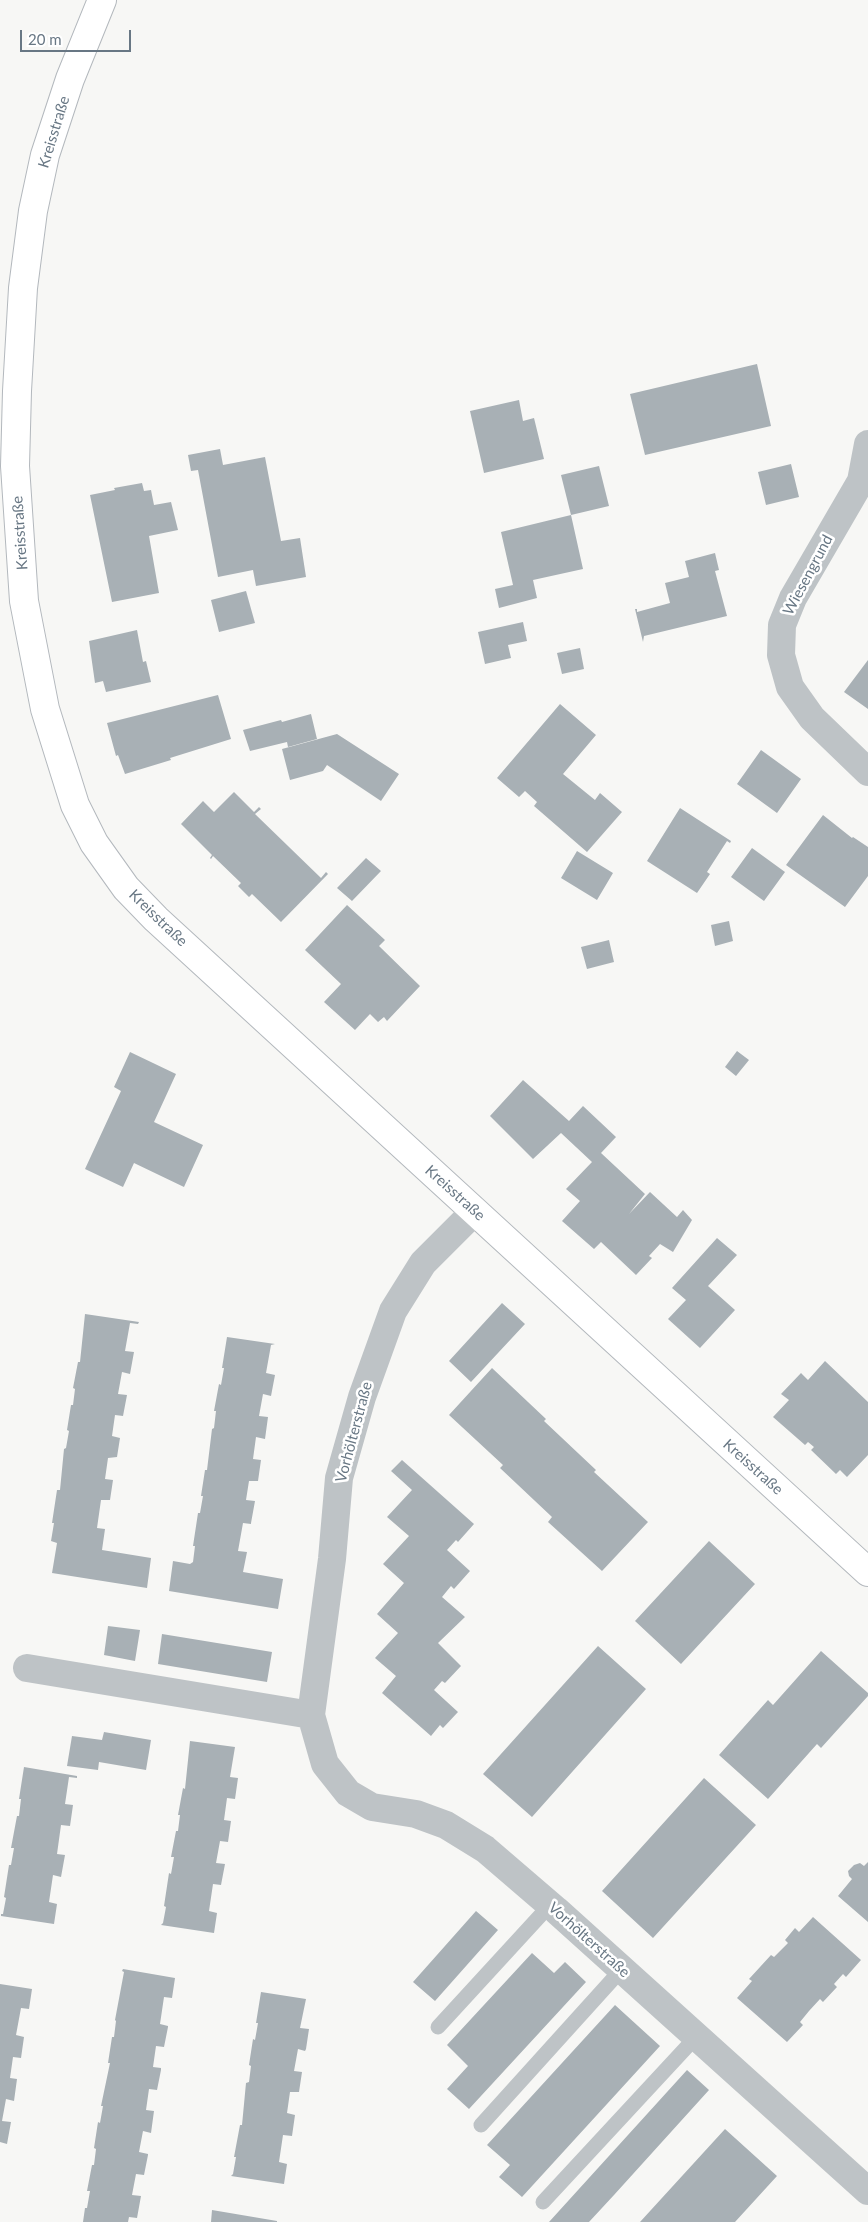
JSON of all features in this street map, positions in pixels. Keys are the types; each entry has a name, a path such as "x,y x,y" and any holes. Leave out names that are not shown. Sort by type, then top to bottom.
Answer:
{"main road":[{"name":"Kreisstraße","path":"102,0 70,80 45,155 33,211 23,288 16,391 15,466 24,601 45,709 75,805 94,843 126,888 156,919 868,1572"}],"street":[{"name":"Wiesengrund","path":"868,444 860,481 789,607 782,624 781,655 790,687 812,718 868,772"},
{"name":"Vorhölterstraße","path":"475,1211 423,1263 393,1311 362,1397 339,1478 332,1559 311,1715 325,1764 348,1793 372,1807 416,1814 446,1825 485,1850 550,1905 868,2191"},
{"path":"27,1668 311,1715"}],"lane":[{"path":"438,2027 550,1905"},
{"path":"481,2125 622,1970"},
{"path":"543,2202 696,2037"}],"building":[{"path":"757,364 771,426 645,455 630,394"},
{"path":"519,400 523,421 534,418 544,459 484,473 470,411"},
{"path":"220,449 223,465 265,457 281,541 300,538 306,577 256,586 253,570 218,577 198,470 191,471 188,455"},
{"path":"791,464 799,497 766,505 758,472"},
{"path":"599,466 609,506 571,515 561,475"},
{"path":"142,483 144,491 151,490 154,505 171,502 178,530 149,536 159,593 112,602 90,495"},
{"path":"571,515 583,569 533,580 537,598 499,608 495,589 513,585 501,532"},
{"path":"715,553 719,570 715,571 727,616 644,636 643,642 635,609 637,609 637,612 670,603 665,583 689,577 685,561"},
{"path":"246,591 255,623 219,632 211,600"},
{"path":"523,622 527,641 508,645 511,658 485,664 478,632"},
{"path":"137,630 143,662 146,661 151,682 106,692 103,681 95,683 89,641"},
{"path":"580,648 584,669 562,674 557,653"},
{"path":"868,660 868,709 844,692"},
{"path":"218,695 231,739 125,774 118,755 116,756 107,723"},
{"path":"560,704 596,735 563,774 595,800 600,793 622,812 587,852 534,806 537,802 525,791 519,797 497,778"},
{"path":"311,714 317,739 288,747 287,742 250,751 243,730"},
{"path":"337,734 399,774 381,801 327,765 323,771 290,780 282,749"},
{"path":"761,750 801,779 777,813 737,784"},
{"path":"234,792 254,812 259,807 261,809 255,814 321,878 326,872 328,874 281,922 252,894 249,897 238,886 241,883 213,856 211,859 212,855 181,824 203,801 214,812"},
{"path":"680,808 731,841 730,843 727,841 707,872 710,874 697,893 647,861"},
{"path":"823,815 852,838 868,847 868,876 845,907 786,865"},
{"path":"752,848 785,872 764,901 731,877"},
{"path":"577,851 613,873 597,900 561,878"},
{"path":"366,858 381,871 352,901 337,888"},
{"path":"347,905 385,940 379,946 420,986 387,1021 384,1017 378,1022 370,1014 355,1030 324,1002 341,984 305,950"},
{"path":"729,921 733,941 715,946 711,925"},
{"path":"609,940 614,962 587,969 581,947"},
{"path":"737,1051 749,1060 736,1076 725,1067"},
{"path":"130,1052 176,1074 154,1122 203,1145 184,1187 134,1163 123,1187 85,1169 121,1091 114,1087"},
{"path":"523,1080 569,1121 583,1106 616,1137 601,1153 645,1194 629,1214 650,1192 677,1217 683,1210 692,1220 673,1252 660,1244 649,1256 652,1258 636,1275 601,1242 594,1249 562,1221 580,1201 566,1189 592,1162 561,1133 533,1159 490,1116"},
{"path":"717,1238 737,1255 708,1286 735,1310 700,1348 668,1319 686,1300 672,1288"},
{"path":"502,1303 525,1324 471,1382 449,1361"},
{"path":"85,1314 139,1322 138,1324 130,1323 125,1351 134,1352 130,1374 122,1372 118,1394 127,1395 123,1416 115,1415 112,1436 120,1438 117,1457 108,1458 105,1479 113,1480 110,1500 101,1500 97,1528 105,1529 102,1550 151,1558 147,1588 52,1573 57,1543 51,1541 54,1523 52,1523 57,1490 60,1490 64,1449 66,1448 69,1431 67,1430 71,1405 73,1405 75,1389 73,1388 78,1362 80,1362"},
{"path":"227,1337 275,1344 271,1345 266,1373 275,1375 271,1396 263,1394 259,1416 268,1417 265,1439 256,1437 253,1459 261,1460 258,1481 249,1481 246,1500 255,1501 251,1524 243,1523 238,1551 247,1552 243,1572 283,1579 278,1609 169,1591 173,1561 190,1564 193,1562 195,1546 193,1546 198,1513 200,1513 203,1496 201,1496 205,1470 207,1470 212,1429 214,1428 216,1411 214,1411 224,1368 222,1368"},
{"path":"825,1361 868,1402 868,1455 847,1477 840,1470 836,1474 811,1450 814,1447 808,1442 805,1445 773,1417 789,1400 781,1394 801,1373 808,1380"},
{"path":"492,1368 546,1419 544,1421 596,1470 594,1472 648,1522 602,1571 548,1522 552,1517 500,1468 503,1465 449,1415"},
{"path":"402,1460 474,1524 458,1542 456,1540 447,1550 470,1571 454,1589 451,1586 442,1597 465,1617 438,1643 461,1666 445,1683 442,1681 434,1690 458,1712 443,1728 440,1725 431,1736 382,1693 396,1676 375,1658 398,1633 377,1614 404,1583 383,1564 409,1536 387,1517 412,1490 391,1471"},
{"path":"709,1541 755,1584 681,1664 635,1621"},
{"path":"108,1626 140,1630 135,1661 104,1655"},
{"path":"162,1634 272,1652 267,1682 158,1664"},
{"path":"598,1646 646,1689 532,1817 483,1774"},
{"path":"821,1651 868,1693 868,1696 821,1748 817,1744 768,1799 719,1755 768,1700 773,1705"},
{"path":"104,1732 151,1740 146,1770 99,1762 98,1770 67,1766 72,1736 102,1740"},
{"path":"190,1741 235,1747 230,1777 238,1778 235,1799 227,1798 224,1820 231,1821 228,1842 220,1841 216,1863 225,1864 221,1885 213,1884 209,1911 217,1913 214,1933 161,1925 166,1907 164,1906 169,1873 171,1874 174,1857 171,1857 176,1831 178,1831 180,1815 178,1815 183,1788 185,1789"},
{"path":"24,1767 77,1776 77,1778 69,1777 65,1804 73,1805 70,1826 61,1825 57,1854 65,1855 61,1877 53,1875 49,1902 57,1904 54,1924 1,1916 6,1898 4,1897 9,1865 11,1865 14,1848 11,1848 17,1816 19,1816 21,1799 19,1799"},
{"path":"704,1778 756,1825 653,1938 602,1891"},
{"path":"868,1862 868,1922 838,1896 852,1879 848,1871 854,1865 860,1863 864,1866"},
{"path":"476,1911 498,1930 435,2001 413,1982"},
{"path":"813,1917 861,1960 846,1977 843,1974 834,1984 837,1987 823,2002 820,1999 809,2011 800,2022 803,2025 787,2042 737,1998 752,1981 749,1979 771,1955 774,1957 788,1943 785,1940 795,1928 799,1932"},
{"path":"532,1953 554,1973 565,1962 586,1982 469,2109 447,2089 468,2066 447,2045"},
{"path":"123,1969 175,1978 172,1998 164,1997 160,2024 168,2027 164,2047 156,2046 153,2067 161,2068 157,2090 149,2089 146,2110 154,2111 151,2133 143,2131 139,2152 148,2155 144,2175 136,2174 132,2195 141,2196 137,2218 129,2217 128,2222 83,2222 90,2191 87,2191 92,2165 94,2165 96,2149 94,2148 110,2063 108,2063 112,2037 114,2037"},
{"path":"0,1984 32,1989 29,2009 21,2008 16,2035 24,2037 21,2058 13,2057 10,2078 17,2079 14,2101 6,2099 2,2121 11,2122 7,2144 0,2142"},
{"path":"261,1992 306,1999 300,2028 309,2029 306,2049 305,2051 298,2049 294,2071 302,2072 299,2092 290,2092 287,2113 295,2115 292,2136 283,2135 279,2162 287,2164 284,2184 231,2176 236,2157 234,2157 240,2125 242,2125 246,2083 249,2082 251,2066 249,2065 253,2039 255,2040 258,2023 256,2023"},
{"path":"615,2005 660,2046 522,2197 499,2177 510,2165 487,2145"},
{"path":"687,2070 709,2090 614,2195 589,2222 549,2222"},
{"path":"725,2129 777,2176 735,2222 640,2222"},
{"path":"212,2210 277,2221 277,2222 211,2222"}]}
